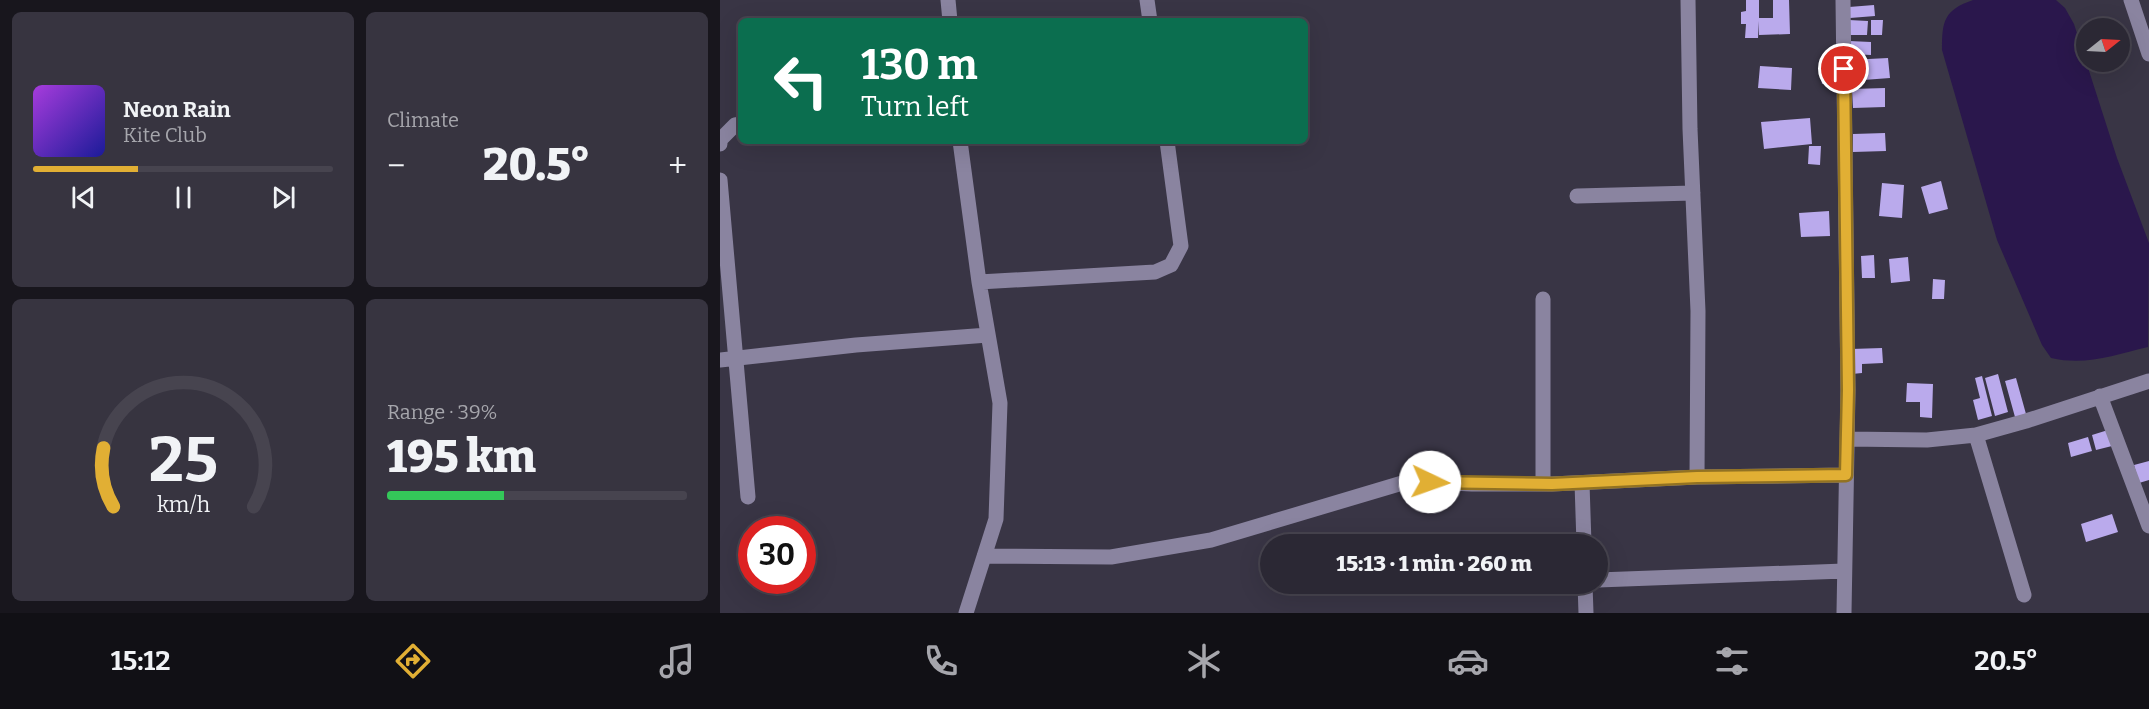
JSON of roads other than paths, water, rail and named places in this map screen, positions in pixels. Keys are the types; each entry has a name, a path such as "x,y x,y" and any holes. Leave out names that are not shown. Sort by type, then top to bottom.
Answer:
{"street":[{"path":"948,0 950,18"},
{"path":"1147,0 1150,18"},
{"path":"1688,0 1698,311 1697,477"},
{"path":"1843,0 1847,439 1844,613"},
{"path":"2131,0 2149,54"},
{"path":"720,140 738,124"},
{"path":"960,144 979,282 1000,404 996,519 966,613"},
{"path":"979,282 1155,272 1172,265 1181,246 1167,144"},
{"path":"720,180 748,497"},
{"path":"1576,196 1693,193"},
{"path":"1543,298 1543,484"},
{"path":"720,360 856,345 988,335"},
{"path":"1847,439 1927,440 1976,435 2149,381"},
{"path":"2100,396 2149,526"},
{"path":"1976,435 2024,595"},
{"path":"984,556 1111,557 1211,540 1409,481 1543,484 1697,477 1846,475"},
{"path":"1582,483 1584,534"},
{"path":"1608,580 1844,572"},
{"path":"1585,594 1586,613"}]}
